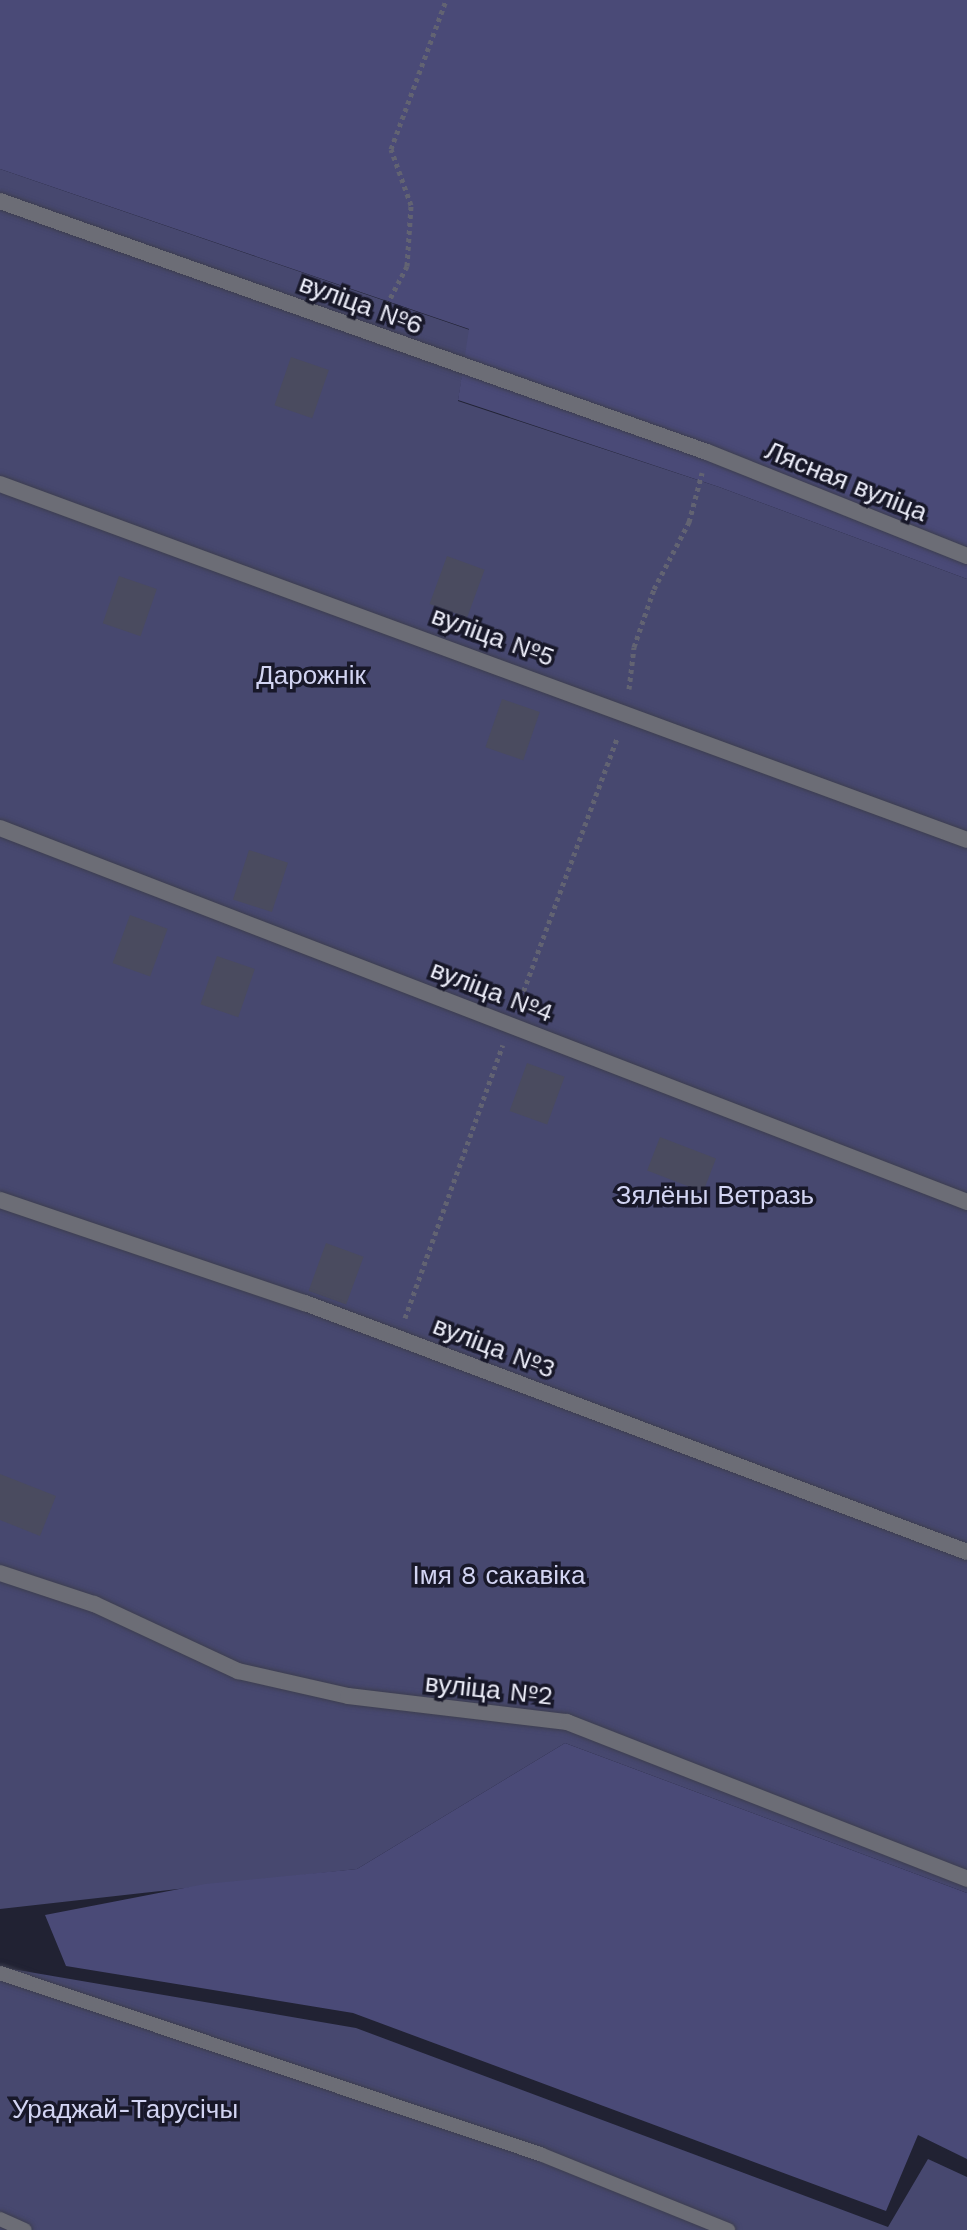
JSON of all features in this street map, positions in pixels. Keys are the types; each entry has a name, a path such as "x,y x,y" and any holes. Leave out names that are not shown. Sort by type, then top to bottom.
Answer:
{"street":[{"name":"вуліца №6","path":"0,201 707,452"},
{"name":"Лясная вуліца","path":"707,452 967,556"},
{"name":"вуліца №5","path":"0,484 627,711 967,840"},
{"name":"вуліца №4","path":"0,828 967,1202"},
{"name":"вуліца №3","path":"0,1200 398,1338 967,1552"},
{"name":"вуліца №2","path":"0,1573 94,1604 238,1671 362,1698 567,1722 967,1879"}],"lane":[{"path":"0,1973 540,2154 728,2230"},
{"path":"0,2219 25,2230"}],"path":[{"path":"371,334 407,266 411,205 391,149 446,0"},
{"path":"398,1338 627,711 634,647 654,589 689,522 707,452"}],"green space":[{"path":"0,169 470,330 458,401 719,487 967,579 967,1893 565,1743 357,1869 0,1909"},
{"name":"Ураджай-Тарусічы","path":"0,1967 356,2028 888,2227 928,2159 967,2177 967,2230 0,2230"}],"shaded area":[{"path":"0,0 967,0 967,579 719,487 458,400 469,329 0,169"},
{"path":"565,1743 967,1893 967,2159 918,2135 886,2211 353,2013 66,1966 45,1915 205,1884 357,1869"}],"building":[{"path":"291,357 329,370 312,418 274,405"},
{"path":"447,556 485,570 467,618 430,604"},
{"path":"119,576 157,589 141,636 103,623"},
{"path":"502,699 540,712 523,760 485,747"},
{"path":"249,850 288,863 272,912 233,899"},
{"path":"130,915 168,929 150,977 113,963"},
{"path":"217,956 255,969 238,1017 200,1004"},
{"path":"527,1063 565,1077 547,1125 510,1111"},
{"path":"660,1137 716,1159 703,1192 647,1171"},
{"path":"326,1243 364,1257 346,1305 309,1291"},
{"path":"0,1474 56,1496 40,1536 0,1520"}],"park label":[{"name":"Дарожнік","path":"311,676"},
{"name":"Зялёны Ветразь","path":"715,1196"},
{"name":"Імя 8 сакавіка","path":"499,1576"}]}
